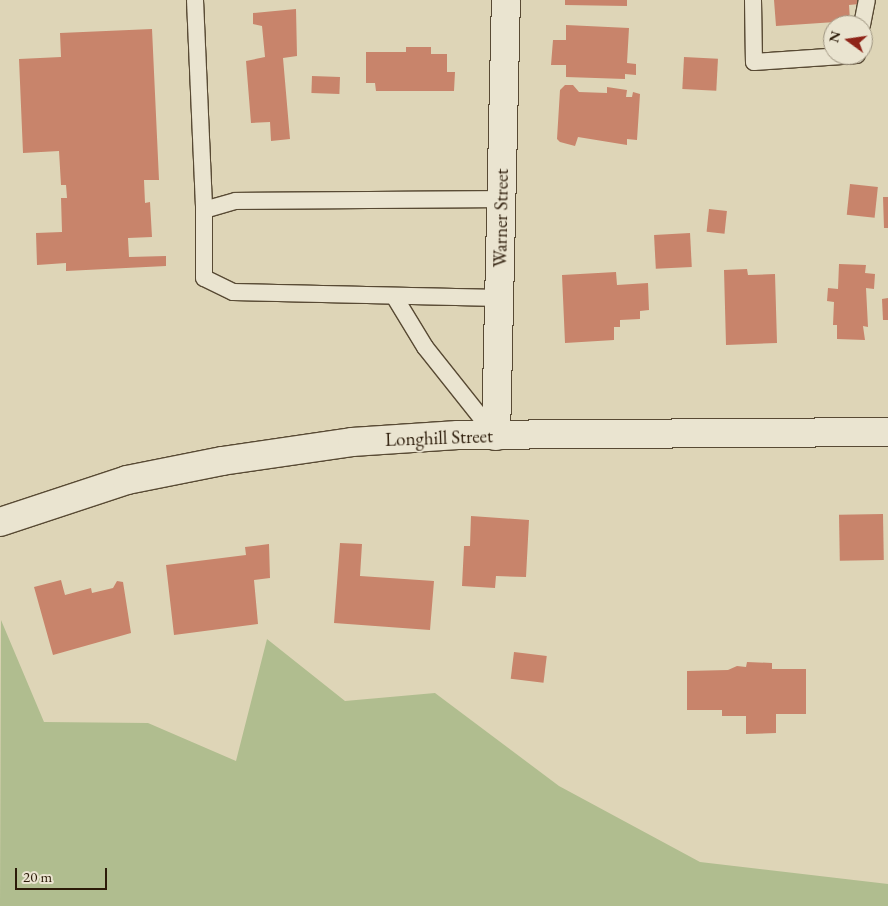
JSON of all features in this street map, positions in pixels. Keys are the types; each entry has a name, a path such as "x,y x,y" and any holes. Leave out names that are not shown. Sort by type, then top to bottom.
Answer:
{"main road":[{"name":"Warner Street","path":"496,436 506,0"},
{"name":"Longhill Street","path":"0,522 127,480 203,465 393,438 888,432"}],"lane":[{"path":"195,0 204,210 204,278 233,292 500,298"},
{"path":"753,0 754,62 823,57"},
{"path":"864,15 867,0"},
{"path":"204,210 236,201 502,199"},
{"path":"394,296 425,347 496,436"}],"green space":[{"path":"1,620 44,722 148,723 236,761 267,639 345,701 435,693 559,786 700,862 888,884 888,906 0,906"}],"building":[{"path":"565,0 627,0 627,6 565,5"},
{"path":"774,0 859,0 859,4 849,5 850,15 823,15 823,23 776,26"},
{"path":"296,9 297,56 283,58 290,139 271,141 270,122 251,123 246,61 265,57 262,26 253,24 253,13"},
{"path":"566,25 629,28 627,63 636,64 636,75 625,74 625,79 566,77 566,65 551,65 553,40 566,40"},
{"path":"152,29 159,180 144,180 145,203 150,202 152,237 128,238 129,257 166,256 166,266 66,271 66,263 37,265 36,233 62,232 61,198 67,198 66,185 61,185 59,151 23,153 19,59 61,57 60,33"},
{"path":"406,47 431,47 431,54 447,54 447,72 455,72 454,91 376,91 375,83 366,83 366,52 406,52"},
{"path":"684,57 718,59 716,91 682,89"},
{"path":"312,76 340,77 339,94 311,93"},
{"path":"565,85 573,85 579,92 607,93 607,87 627,90 626,97 632,97 633,92 640,94 637,140 627,139 627,145 578,137 575,146 560,142 557,139 560,90"},
{"path":"850,184 878,187 875,218 847,215"},
{"path":"883,197 888,197 888,228 884,228"},
{"path":"709,209 727,211 724,234 707,232"},
{"path":"690,233 692,267 656,269 654,235"},
{"path":"839,264 866,265 865,273 875,274 874,289 866,288 868,327 863,326 865,340 837,339 837,325 833,325 834,302 827,301 828,288 838,289"},
{"path":"747,269 748,275 775,274 777,343 726,345 724,270"},
{"path":"616,272 617,285 648,283 649,310 640,311 640,319 620,320 620,327 614,327 614,340 565,343 562,275"},
{"path":"888,298 888,320 883,320 882,299"},
{"path":"883,514 884,560 840,561 839,515"},
{"path":"471,516 529,520 526,577 496,576 495,588 462,586 464,546 470,546"},
{"path":"340,543 362,544 360,576 434,581 430,630 334,623"},
{"path":"269,544 270,578 254,580 258,624 174,635 166,565 246,555 245,547"},
{"path":"61,580 65,595 91,588 92,593 113,588 117,581 123,582 131,633 53,655 34,587"},
{"path":"514,652 547,656 543,683 511,679"},
{"path":"747,662 772,663 772,669 806,669 806,714 776,714 776,733 746,734 746,716 722,716 722,710 687,710 687,671 728,670 737,666 746,667"}]}
